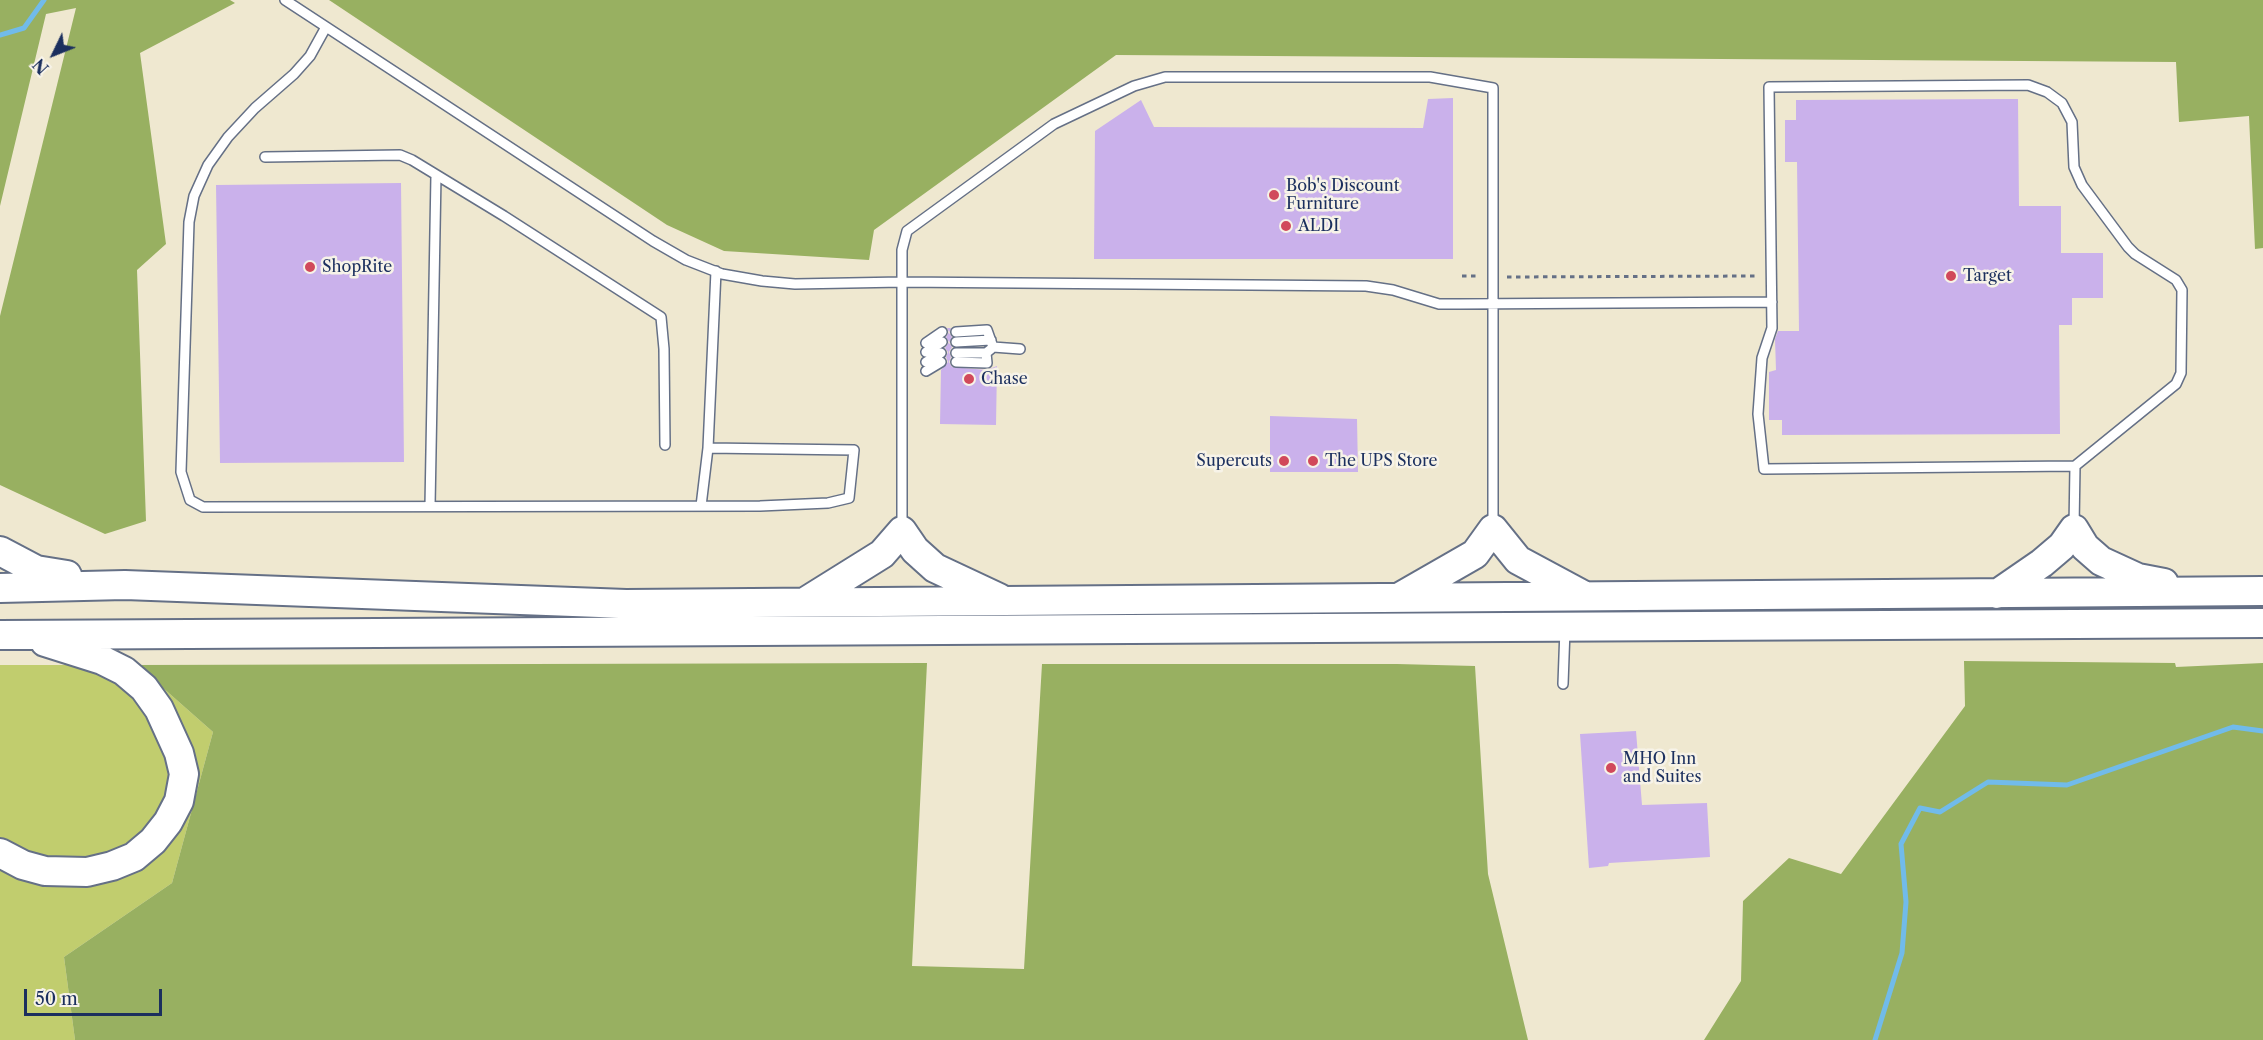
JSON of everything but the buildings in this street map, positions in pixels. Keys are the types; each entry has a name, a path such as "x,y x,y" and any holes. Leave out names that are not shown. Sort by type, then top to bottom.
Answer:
{"highway":[{"path":"1398,598 1474,554 1493,529 1518,560 1587,597"},
{"path":"1997,594 2042,563 2061,546 2074,529 2085,547 2101,561 2138,578 2208,592"},
{"path":"804,603 882,554 902,531 915,550 935,568 1006,601"},
{"path":"0,551 36,570 125,585"},
{"path":"0,588 125,585 627,604 2263,591"},
{"path":"10,634 2263,623"},
{"path":"0,853 23,866 66,873 112,866 134,857 153,842 168,822 179,801 184,774 171,731 159,709 144,688 124,671 102,660 10,634"}],"lane":[{"path":"285,0 653,241 686,260 716,271 762,281 795,284 902,282 1366,286 1393,290 1439,304 1772,302"},
{"path":"326,27 310,56 294,74 255,108 228,137 208,165 194,196 189,222 181,472 190,500 203,507 760,506 828,503 849,498 854,450 708,448"},
{"path":"902,531 902,250 907,231 1054,124 1134,86 1165,77 1430,77 1493,88 1493,529"},
{"path":"2028,86 2047,92 2062,103 2072,122 2074,167 2082,185 2128,247 2176,280 2182,290 2181,373 2176,384 2075,466 1764,470 1758,414 1762,358 1772,328 1771,276 1769,87 2028,86"},
{"path":"265,157 400,155 504,216 661,317 664,350 665,445"},
{"path":"430,506 436,175"},
{"path":"701,506 708,448 716,271"},
{"path":"956,337 987,330 990,347"},
{"path":"942,332 926,347 942,342"},
{"path":"956,357 990,347 1020,350"},
{"path":"926,367 941,357"},
{"path":"2074,529 2075,466"},
{"path":"1563,684 1565,627"}],"path":[{"path":"1462,276 1771,276"}],"green space":[{"path":"0,0 230,0 235,3 140,53 166,244 137,270 146,521 105,534 0,485 0,316 76,8 46,14 0,206"},
{"path":"329,0 2263,0 2263,248 2255,249 2249,116 2179,122 2176,62 1116,55 874,230 869,260 724,251 667,225"},
{"path":"1964,661 2175,663 2176,667 2263,663 2263,1040 1704,1040 1741,981 1743,901 1789,858 1841,874 1965,706"},
{"path":"927,663 912,966 1024,969 1042,664 1475,666 1488,874 1528,1040 75,1040 64,957 172,883 213,732 137,665"},
{"path":"0,665 137,665 213,732 172,883 64,957 75,1040 0,1040"}],"waterway":[{"path":"0,35 24,28 44,0"},
{"path":"1875,1040 1902,953 1906,902 1901,844 1920,808 1940,812 1988,782 2067,785 2233,727 2263,731"}],"place":[{"name":"Bob's Discount Furniture","path":"1274,195"},
{"name":"ALDI","path":"1286,226"},
{"name":"ShopRite","path":"310,267"},
{"name":"Target","path":"1951,276"},
{"name":"Chase","path":"969,379"},
{"name":"Supercuts","path":"1284,461"},
{"name":"The UPS Store","path":"1313,461"},
{"name":"MHO Inn and Suites","path":"1611,768"}]}
